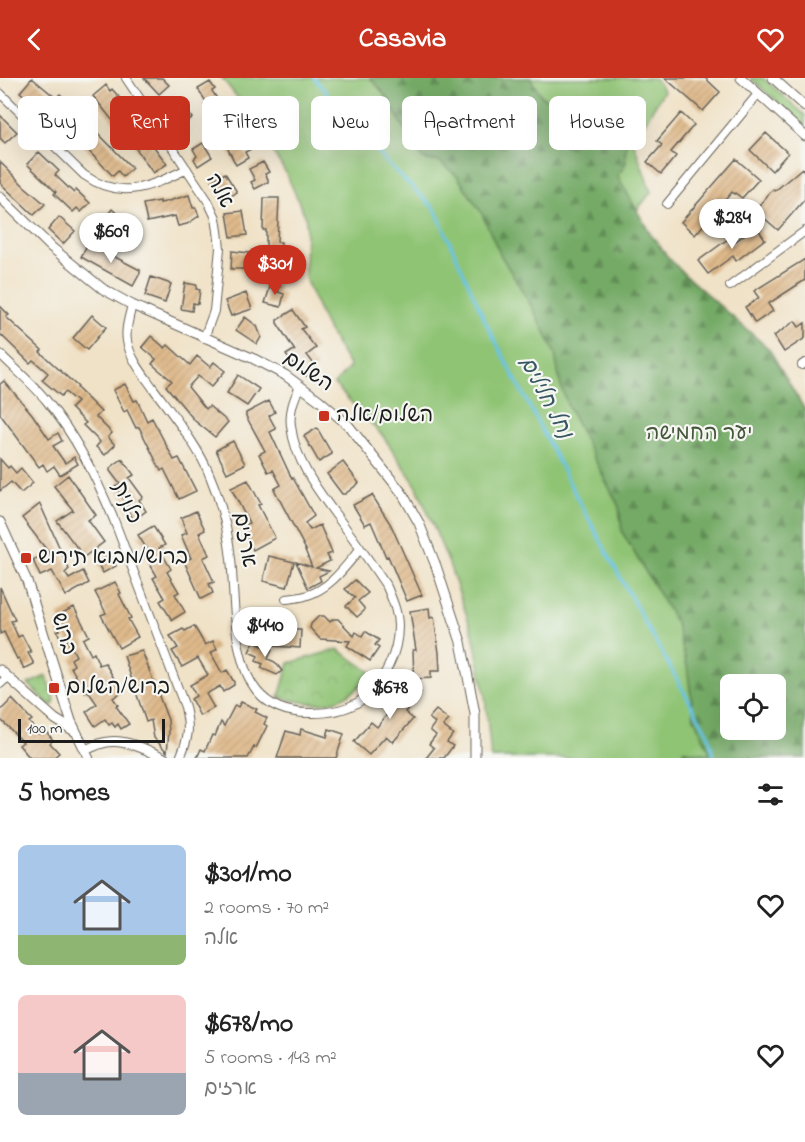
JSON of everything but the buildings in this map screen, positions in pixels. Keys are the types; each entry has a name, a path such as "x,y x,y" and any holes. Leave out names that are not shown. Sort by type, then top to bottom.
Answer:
{"street":[{"name":"אלה","path":"126,78 208,201 216,218 220,248 214,311 204,338"},
{"path":"741,78 805,136"},
{"path":"772,78 805,107"},
{"path":"0,93 84,175 96,183 111,189 142,188 187,169"},
{"path":"667,204 758,94"},
{"name":"השלום","path":"0,198 51,247 104,289 132,305 285,375 320,400 348,425 402,493 419,523 461,642 475,714 475,758"},
{"path":"730,286 805,231"},
{"name":"ארזים","path":"132,305 127,325 127,340 131,354 210,474 228,541 238,642 249,677 257,691 270,703 284,710 313,714 333,712 349,707 364,699 376,688 391,662 397,642 398,625 394,604 387,587 313,482 297,450 291,425 291,413 300,386"},
{"name":"כלנית","path":"0,354 44,397 61,419 79,446 104,496 185,707 189,731 180,758"},
{"name":"ברוש","path":"0,522 27,581 71,720 87,754"},
{"path":"286,599 319,591 335,579 360,549"},
{"path":"0,670 55,719 76,732"},
{"path":"0,684 8,676"},
{"path":"87,754 105,742 118,742 143,748 164,758"}],"green space":[{"path":"222,78 387,78 402,97 402,150 443,150 448,157 548,321 683,636 716,758 701,758 683,750 683,758 491,758 485,696 473,634 448,561 416,485 383,436 334,384 350,367 324,323 305,278 306,218 286,173 272,150 299,150 299,96 236,96"},
{"name":"יער החמישה","path":"370,78 530,78 542,97 549,100 549,150 625,150 626,162 618,173 619,179 651,235 685,275 769,349 805,410 805,758 685,758 685,751 711,754 694,718 687,666 676,623 622,532 619,507 568,407 560,383 555,354 531,305 501,256 481,212 458,177 440,162 423,159 418,150 537,150 537,96 402,96 402,124 390,104 390,96 385,96"},
{"path":"526,78 655,78 664,91 646,120 646,96 549,96 549,112"},
{"path":"750,78 763,78 805,115 805,127"},
{"path":"576,150 636,150 651,192 627,223"},
{"path":"338,649 372,673 355,690 338,700 318,703 299,702 279,697 289,663"},
{"path":"46,676 55,700 53,705 49,704 28,684"}],"waterway":[{"name":"נחל חלילים","path":"314,78 388,164 435,209 487,325 579,501 708,734 714,758"}],"place":[{"name":"השלום/אלה","path":"324,416"},
{"name":"ברוש/מבוא תירוש","path":"26,558"},
{"name":"ברוש/השלום","path":"54,688"}]}
